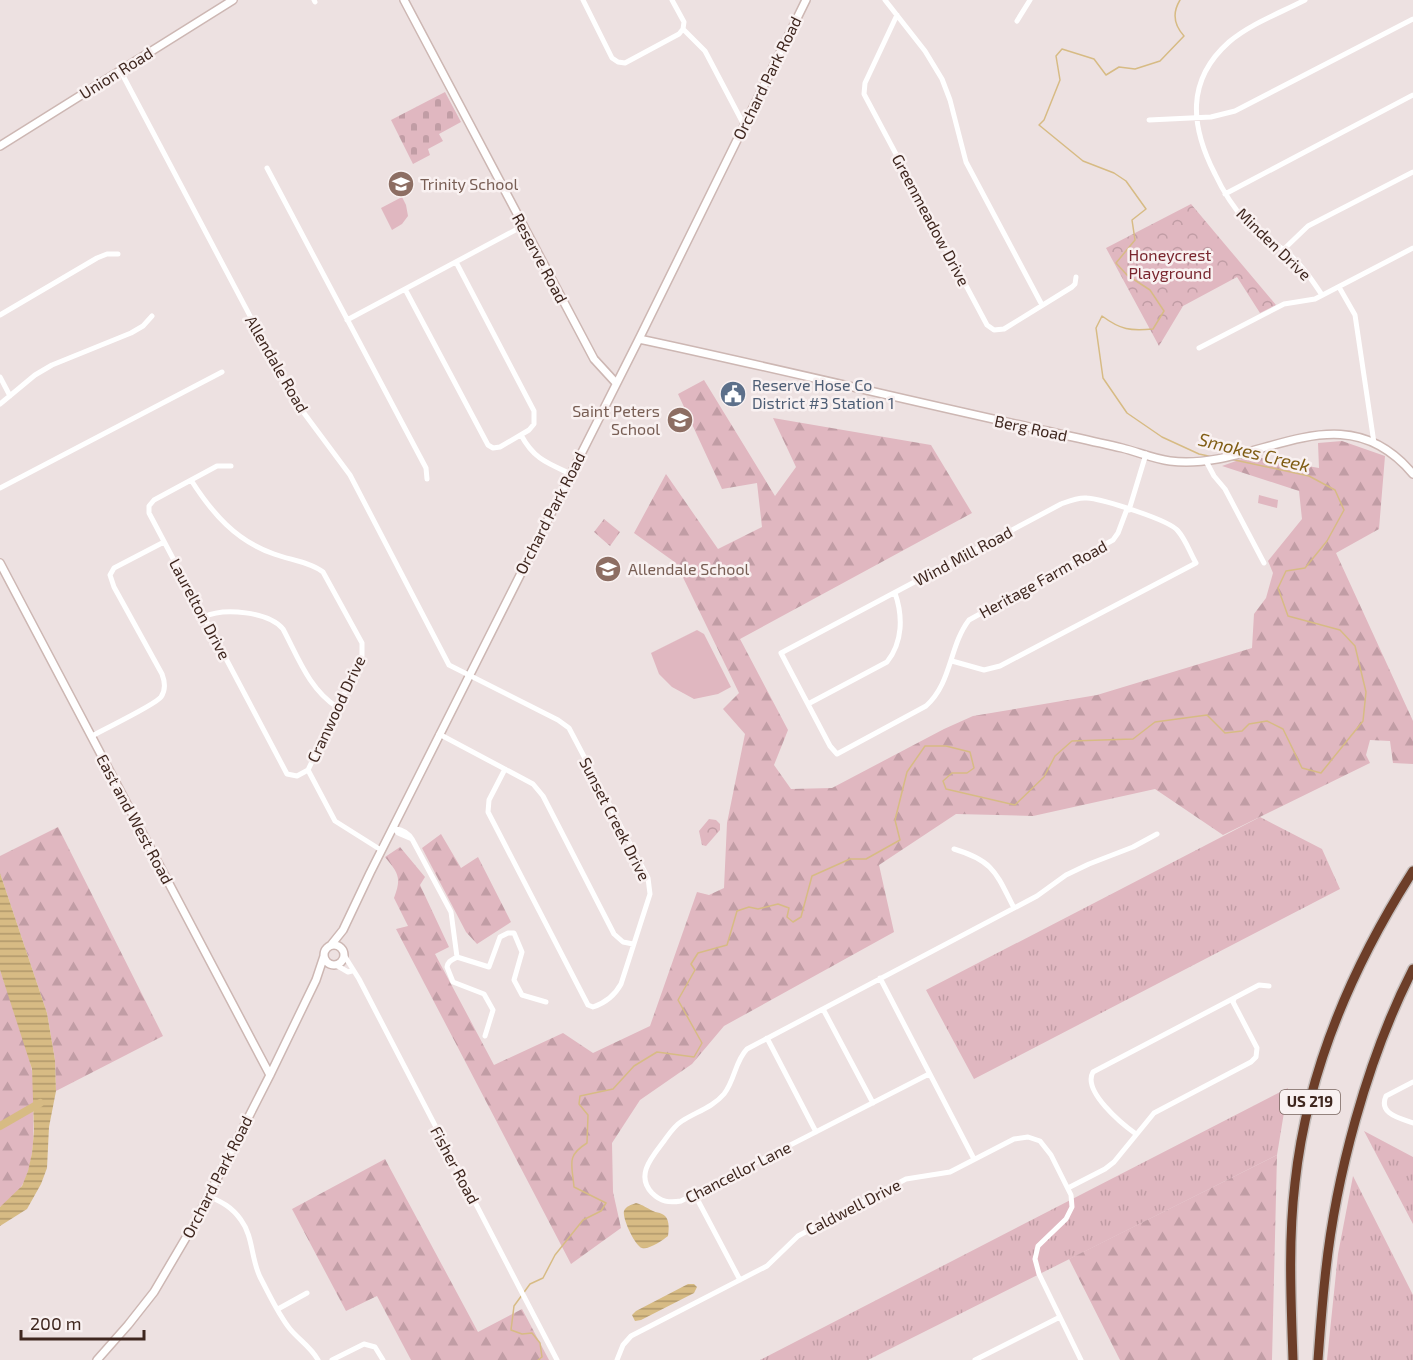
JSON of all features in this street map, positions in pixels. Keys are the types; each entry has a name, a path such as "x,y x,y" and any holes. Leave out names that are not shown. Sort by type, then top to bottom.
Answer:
{"highway":[{"name":"US 219","path":"1293,1360 1291,1251 1295,1183 1310,1102 1331,1033 1352,980 1393,903 1413,872"},
{"name":"US 219","path":"1318,1360 1325,1277 1347,1156 1372,1070 1392,1015 1413,969"}],"main road":[{"name":"Union Road","path":"0,146 233,0"},
{"name":"Reserve Road","path":"404,0 594,359 615,383"},
{"name":"Orchard Park Road","path":"331,945 343,930 806,0"},
{"name":"Berg Road","path":"639,339 1169,461 1206,460 1272,447 1296,438 1315,435 1350,435 1374,443 1398,458 1413,474"},
{"name":"East and West Road","path":"0,563 270,1075"},
{"name":"Orchard Park Road","path":"343,930 344,953"},
{"path":"331,945 338,946 344,953 341,963 334,965 326,962 324,956 331,945"},
{"name":"Orchard Park Road","path":"97,1360 128,1325 161,1281 270,1075 316,980 324,956"},
{"name":"Orchard Park Road","path":"316,980 324,970 334,965"}],"street":[{"path":"583,0 612,58 625,63 679,34 683,29 684,22 672,0"},
{"path":"885,0 925,51 942,80 950,100 966,162 1042,305"},
{"path":"1017,21 1030,0"},
{"name":"Minden Drive","path":"1305,0 1242,33 1223,48 1211,63 1201,84 1197,101 1196,118 1202,146 1226,194 1250,226 1299,264 1322,296 1413,248"},
{"name":"Greenmeadow Drive","path":"897,15 865,83 866,98 987,325 994,330 1004,329 1072,287 1076,284 1076,277"},
{"path":"1149,120 1219,116 1249,105 1413,19"},
{"path":"683,29 705,51 744,125"},
{"name":"Allendale Road","path":"120,70 296,401 350,475 449,664 469,675"},
{"path":"1226,194 1413,95"},
{"path":"267,168 426,468 427,479"},
{"path":"1283,250 1308,226 1413,172"},
{"path":"347,320 523,226"},
{"path":"0,315 97,258 107,254 118,254"},
{"path":"405,290 488,445 497,448 521,435 534,424 534,411 456,262"},
{"path":"1339,286 1355,315 1374,443"},
{"path":"1199,348 1284,304 1309,301 1322,296"},
{"path":"0,404 44,370 131,333 143,326 152,316"},
{"path":"0,488 222,372"},
{"path":"0,377 10,396"},
{"path":"521,435 529,450 538,458 571,474"},
{"name":"Heritage Farm Road","path":"808,704 830,746 837,754 926,705 936,697 946,678 961,630 969,620 1113,540 1128,509 1146,454"},
{"path":"1206,460 1214,477 1225,489 1264,563"},
{"name":"Laurelton Drive","path":"231,466 217,466 150,503 149,513 287,774 297,776 308,770"},
{"name":"Cranwood Drive","path":"191,480 210,509 240,537 272,554 315,567 325,574 363,648 362,656 308,770"},
{"name":"Wind Mill Road","path":"808,704 781,653 1069,501 1093,499 1166,522 1178,530 1196,563 1000,666 984,670 952,661"},
{"path":"92,736 155,702 163,693 165,683 162,674 114,587 110,575 114,568 164,542"},
{"path":"808,704 887,662 893,654 901,623 895,593"},
{"path":"204,617 218,612 232,611 277,623 283,629 312,684 327,701 337,707"},
{"name":"Sunset Creek Drive","path":"469,675 558,720 569,728 648,879 650,894 621,984 617,993 593,1007 588,1005 488,812 489,800 505,769"},
{"path":"440,735 533,784 543,796 614,934 623,942 633,944"},
{"path":"308,770 335,821 381,850"},
{"path":"394,828 398,833 412,839 451,912 457,957"},
{"name":"Chancellor Lane","path":"929,1074 681,1201 668,1203 648,1188 645,1175 646,1164 678,1124 714,1103 723,1095 744,1052 1037,896 1066,875 1133,847 1157,834"},
{"path":"954,849 980,858 992,868 1014,908"},
{"path":"485,1036 493,1010 484,994 453,982 447,967 449,961 457,957 489,967 500,937 514,933 522,952 514,980 522,995 546,1002"},
{"name":"Fisher Road","path":"344,953 556,1360"},
{"path":"334,965 348,972 352,971"},
{"path":"880,978 974,1159"},
{"path":"1136,1134 1104,1107 1091,1080 1093,1072 1259,985 1269,986"},
{"path":"1068,1188 1105,1169 1154,1113 1251,1062 1256,1057 1257,1048 1233,1002 1234,999"},
{"path":"823,1009 873,1103"},
{"path":"767,1038 816,1132"},
{"path":"1413,1082 1386,1096 1384,1105 1388,1113 1413,1123"},
{"name":"Caldwell Drive","path":"617,1360 623,1345 631,1336 772,1263 798,1236 906,1179 938,1176 950,1172 1014,1139 1028,1137 1040,1141 1051,1155 1071,1195 1072,1207 1066,1219 1038,1246 1035,1259 1039,1274 1060,1317"},
{"path":"695,1195 740,1280"},
{"path":"208,1196 230,1207 244,1223 249,1235 255,1266 278,1309 291,1329 312,1350 318,1360"},
{"path":"278,1309 307,1293"},
{"path":"975,1360 1060,1317 1081,1360"},
{"path":"332,1360 360,1345 369,1344 375,1347 383,1360"}],"green space":[{"path":"445,92 461,122 439,134 443,141 428,149 430,155 413,164 391,120"},
{"path":"402,197 408,216 402,224 392,230 381,208"},
{"name":"Honeycrest Playground","path":"1191,204 1276,305 1260,313 1237,277 1183,306 1159,346 1106,248"},
{"path":"704,380 775,496 796,467 773,418 931,445 972,513 740,639 788,730 774,765 791,789 832,788 973,716 1097,695 1252,648 1254,614 1266,598 1273,573 1268,561 1302,519 1299,491 1222,466 1250,456 1319,468 1318,443 1342,441 1385,456 1379,529 1336,553 1413,721 1413,764 1393,763 1390,741 1370,740 1366,755 1370,763 1223,835 1155,789 1033,816 956,814 879,865 894,932 724,1026 692,1064 640,1100 612,1143 613,1192 621,1228 571,1264 396,929 408,926 394,898 398,885 397,876 385,857 400,847 425,877 420,885 449,947 435,954 494,1065 563,1033 593,1053 650,1026 697,892 709,895 724,888 727,823 745,734 723,709 739,693 676,563 634,533 666,474 718,549 762,527 757,483 722,489 678,394"},
{"path":"1259,495 1278,500 1277,508 1258,503"},
{"path":"604,519 620,532 610,546 594,532"},
{"path":"697,630 704,634 731,687 718,694 694,699 672,687 659,674 651,653"},
{"path":"1260,817 1322,849 1340,889 974,1079 926,990"},
{"path":"709,819 716,820 720,824 720,830 706,846 702,845 699,831"},
{"path":"58,827 163,1036 56,1091 55,1060 47,1013 0,873 0,856"},
{"path":"441,834 461,868 478,857 511,922 477,944 466,932 422,848"},
{"path":"0,970 21,1030 32,1071 33,1146 27,1175 21,1187 0,1207"},
{"path":"1288,1088 1277,1155 868,1360 760,1360"},
{"path":"1364,1131 1413,1157 1413,1224"},
{"path":"1277,1155 1272,1360 1120,1360 1069,1259"},
{"path":"385,1159 478,1332 522,1309 549,1360 411,1360 377,1296 346,1311 292,1209"},
{"path":"1353,1176 1413,1295 1413,1360 1327,1360 1338,1254"}],"shaded area":[{"path":"0,873 47,1013 55,1060 56,1091 49,1127 47,1168 41,1184 27,1209 0,1226 0,1207 22,1186 28,1171 34,1131 32,1069 0,970"},
{"path":"636,1203 661,1213 668,1220 668,1236 648,1248 639,1246 625,1219 625,1209"},
{"path":"688,1284 694,1284 697,1287 694,1293 635,1321 632,1315 636,1311"}],"waterway":[{"name":"Smokes Creek","path":"1180,0 1175,19 1184,36 1160,61 1135,69 1119,67 1106,75 1094,59 1062,49 1056,56 1060,80 1044,120 1039,125 1083,161 1114,173 1126,181 1146,209 1132,220 1135,240 1116,263 1127,275 1150,290 1164,311 1153,329 1126,329 1102,316 1096,328 1103,378 1127,413 1162,437 1199,454 1213,457"},
{"name":"Smokes Creek","path":"538,1360 542,1357 540,1343 532,1333 522,1334 511,1330 514,1306 530,1284 543,1278 555,1255 583,1220 601,1211 606,1203 574,1187 573,1157 587,1143 588,1115 579,1104 580,1096 613,1089 634,1066 657,1052 694,1057 702,1043 678,1000 695,970 691,964 698,953 727,945 737,911 749,907 758,909 778,904 789,908 787,917 793,922 801,917 812,876 850,859 866,859 900,840 895,820 907,772 925,746 946,746 970,752 974,768 967,773 952,773 943,781 946,789 1015,805 1044,777 1055,756 1072,741 1133,739 1155,722 1207,715 1225,733 1242,731 1249,724 1267,721 1283,729 1302,768 1321,773 1363,721 1366,692 1355,646 1340,630 1288,616 1278,588 1286,571 1305,568 1327,541 1344,510 1335,490 1309,476 1230,459"},
{"path":"0,1126 40,1103"}],"place":[{"name":"Trinity School","path":"401,184"},
{"name":"Reserve Hose Co District #3 Station 1","path":"733,394"},
{"name":"Saint Peters School","path":"680,420"},
{"name":"Allendale School","path":"608,569"}]}
